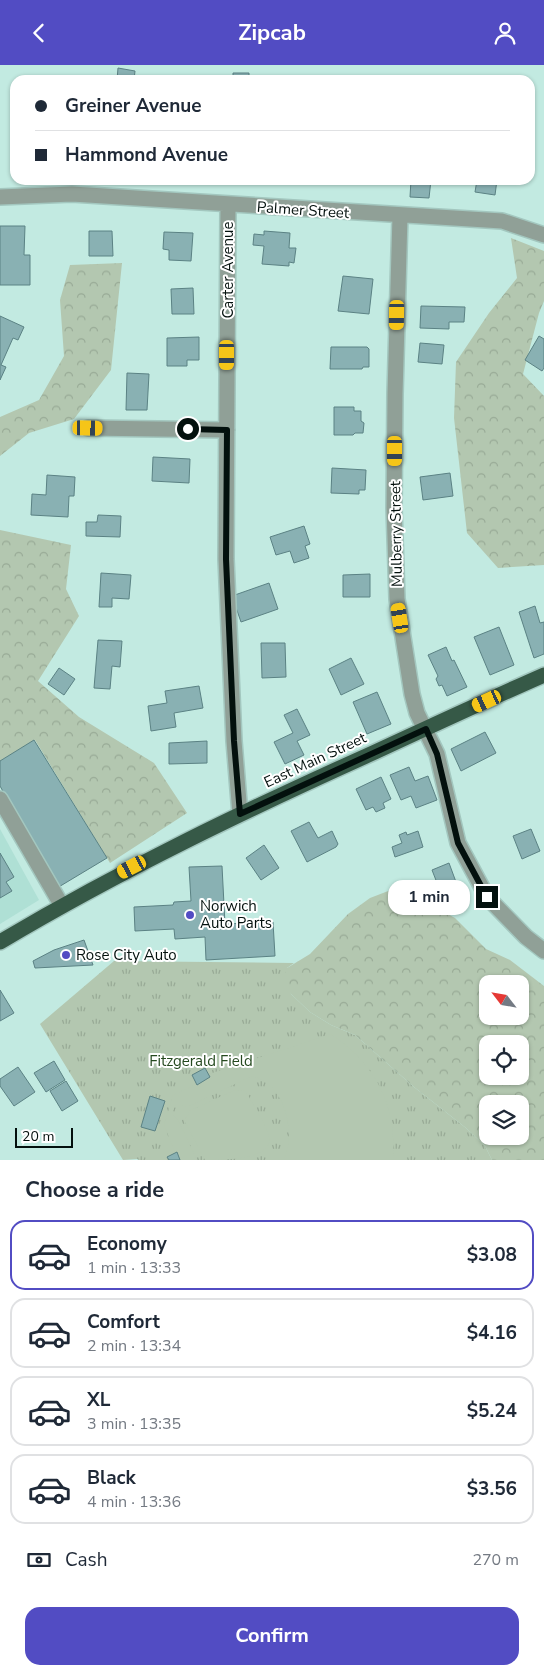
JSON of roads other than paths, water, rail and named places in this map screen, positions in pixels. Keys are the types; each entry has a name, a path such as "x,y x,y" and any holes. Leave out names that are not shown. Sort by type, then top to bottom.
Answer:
{"highway":[{"name":"East Main Street","path":"0,942 142,862 240,814 544,675"}],"street":[{"name":"Palmer Street","path":"0,197 72,194 502,221 544,235"},
{"name":"Carter Avenue","path":"228,205 226,559 234,741 240,814"},
{"name":"Mulberry Street","path":"400,216 394,508 397,599 412,694 417,713 437,754 458,843 487,897 526,937 544,951"},
{"path":"88,428 227,430"},
{"path":"0,799 62,906"}],"place":[{"name":"Norwich Auto Parts","path":"190,915"},
{"name":"Rose City Auto","path":"66,955"}],"park label":[{"name":"Fitzgerald Field","path":"201,1061"}]}
